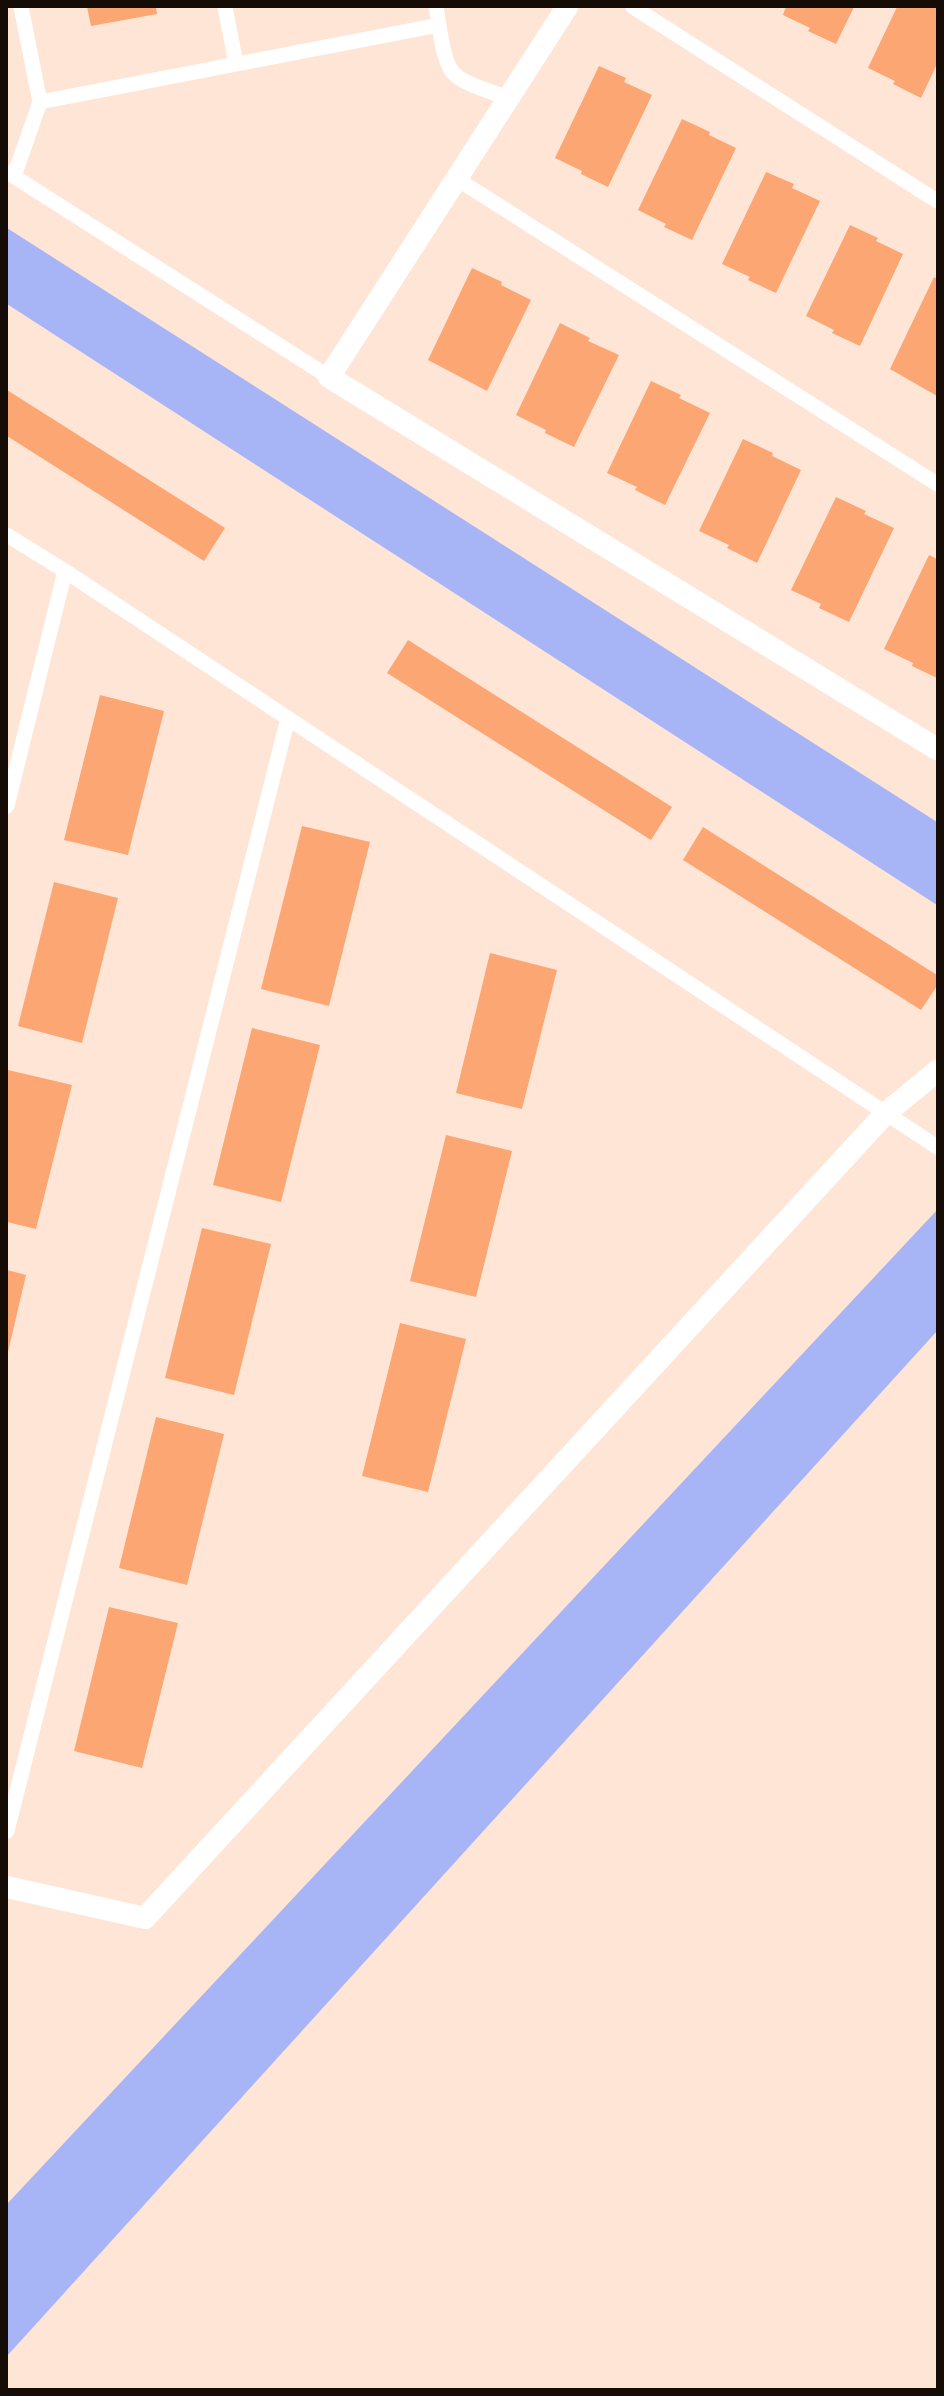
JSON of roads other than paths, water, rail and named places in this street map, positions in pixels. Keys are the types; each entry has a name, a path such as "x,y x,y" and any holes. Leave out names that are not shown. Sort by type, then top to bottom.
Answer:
{"street":[{"path":"567,7 329,377 937,749"},
{"path":"7,1887 145,1918 885,1114 937,1070"}],"lane":[{"path":"21,7 40,102 10,174 329,377"},
{"path":"225,7 236,64"},
{"path":"436,7 451,71 473,86 509,98"},
{"path":"633,7 937,201"},
{"path":"40,102 439,25"},
{"path":"457,179 937,484"},
{"path":"7,535 65,571 937,1147"},
{"path":"7,806 65,571"},
{"path":"7,1831 288,718"}]}
